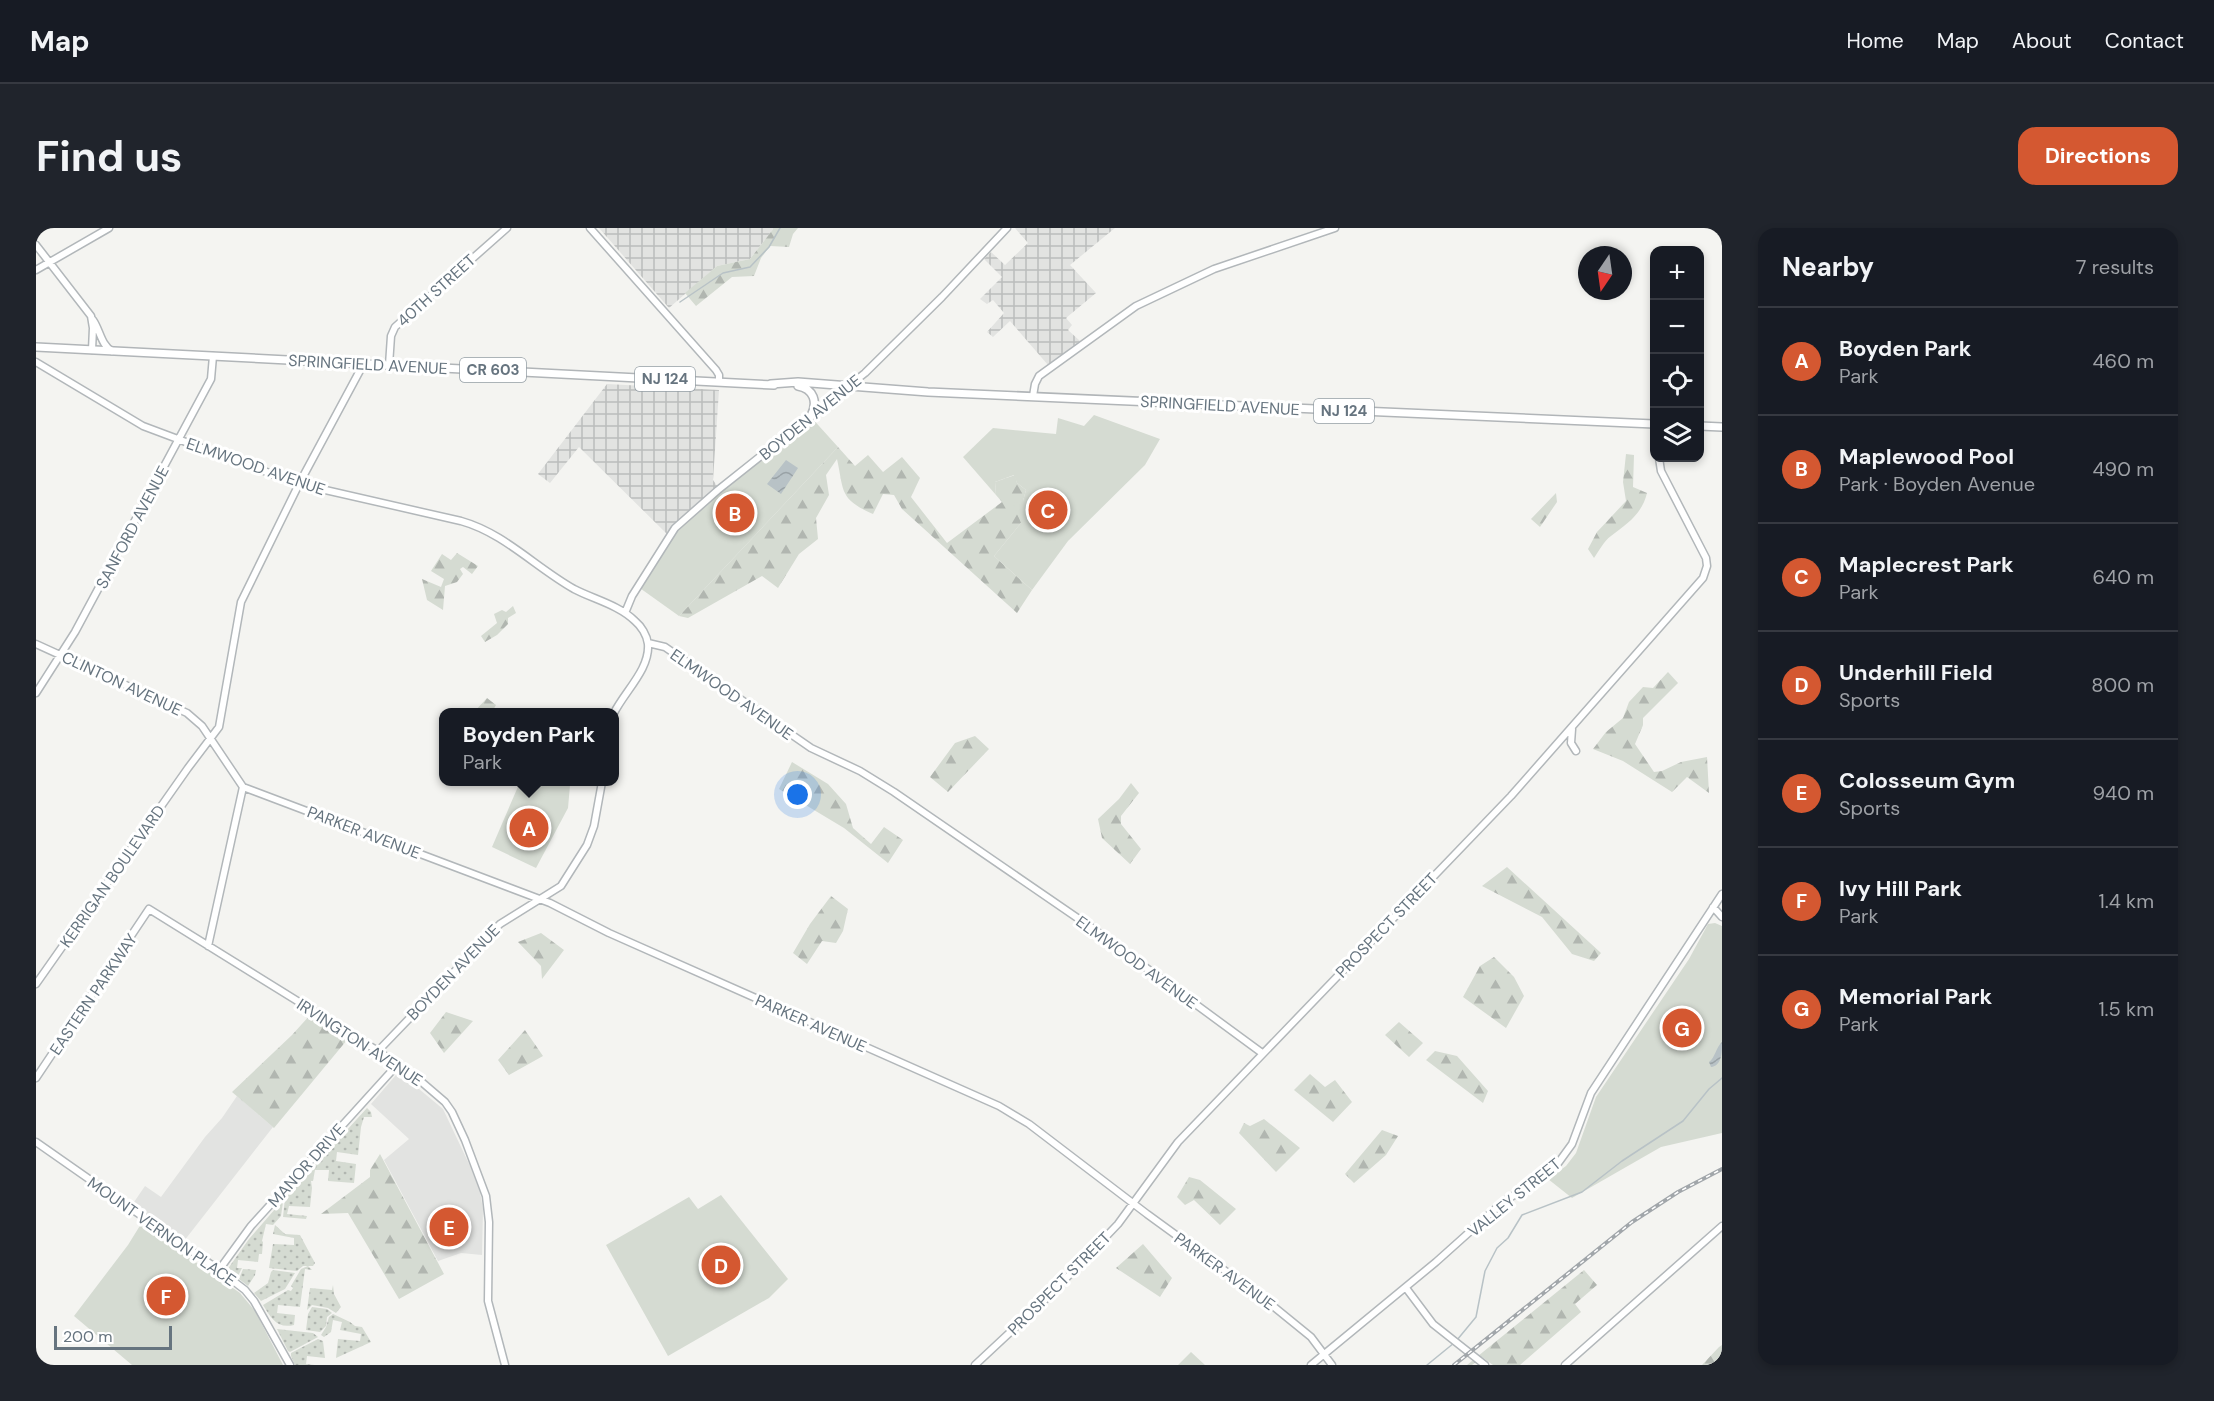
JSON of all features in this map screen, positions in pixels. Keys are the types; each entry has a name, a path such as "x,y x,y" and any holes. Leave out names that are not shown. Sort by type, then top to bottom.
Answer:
{"main road":[{"name":"SPRINGFIELD AVENUE","path":"36,347 798,386 819,387 821,385"},
{"name":"SPRINGFIELD AVENUE","path":"771,384 798,382 847,387 1650,424"},
{"path":"798,386 809,390 813,396 814,407 811,416"},
{"path":"1704,426 1722,427"}],"street":[{"path":"36,270 109,228"},
{"name":"40TH STREET","path":"389,365 391,336 395,327 507,228"},
{"path":"590,228 716,369 719,382"},
{"name":"BOYDEN AVENUE","path":"625,613 630,599 675,528 717,490 847,387 911,329 1007,228"},
{"path":"1033,396 1036,380 1136,306 1214,269 1335,228"},
{"path":"36,244 92,319 105,345 113,351"},
{"path":"92,319 92,350"},
{"name":"SANFORD AVENUE","path":"36,693 62,655 179,440 211,379 213,356"},
{"name":"ELMWOOD AVENUE","path":"36,362 143,426 179,440 299,484 477,526 502,540 573,588 625,613 638,624 648,643 665,647 811,747 860,771 894,792 1092,928 1262,1053"},
{"name":"KERRIGAN BOULEVARD","path":"36,984 188,768 219,728 241,602 299,484 364,363"},
{"name":"PROSPECT STREET","path":"975,1365 1051,1294 1118,1224 1178,1142 1511,796 1706,574 1706,558 1661,471 1660,462"},
{"path":"618,708 646,660 648,643"},
{"name":"CLINTON AVENUE","path":"36,644 196,719 243,787"},
{"path":"1572,728 1570,737 1576,751"},
{"name":"BOYDEN AVENUE","path":"378,1051 500,924 561,886 588,845 601,786"},
{"path":"208,946 243,787"},
{"name":"PARKER AVENUE","path":"243,787 541,899 609,933 999,1106 1029,1124 1268,1302 1311,1337 1332,1365"},
{"name":"VALLEY STREET","path":"1311,1365 1406,1288 1503,1202 1540,1179 1562,1159 1576,1135 1588,1098 1722,894"},
{"path":"1713,908 1722,917"},
{"name":"IRVINGTON AVENUE","path":"149,909 398,1064 431,1089 449,1107 480,1175 489,1212 489,1309 505,1365"},
{"name":"EASTERN PARKWAY","path":"36,1078 149,909"},
{"name":"MANOR DRIVE","path":"219,1270 251,1226 398,1064"},
{"name":"MOUNT VERNON PLACE","path":"36,1142 219,1270 244,1290 254,1301 290,1365"},
{"path":"1565,1365 1722,1226"},
{"path":"1406,1288 1433,1324 1485,1365"}],"shaded area":[{"path":"599,228 774,228 750,259 717,266 669,308"},
{"path":"1015,228 1115,228 1070,265 1096,293 1066,318 1072,325 1068,330 1080,341 1048,365 1010,321 993,337 987,332 1004,313 993,300 987,304 980,299 1002,277 984,259 991,252 1005,265 1028,243"},
{"path":"607,384 719,390 713,480 720,490 669,536 579,447 550,483 538,474"},
{"path":"401,1074 443,1109 470,1166 480,1192 483,1209 482,1255 461,1253 438,1261 384,1160 409,1139 371,1104 396,1075"},
{"path":"237,1096 273,1127 184,1241 132,1205 145,1186 161,1197"}],"green space":[{"path":"774,228 798,228 793,234 789,247 770,246 761,258 754,276 732,277 696,306 685,293 717,266 750,259"},
{"path":"1094,415 1160,439 1145,465 1068,541 1032,590 994,556 1021,523 1013,503 1023,501 1026,490 1017,483 1014,475 995,482 996,495 963,457 993,428 1056,434 1058,418 1084,426"},
{"path":"810,416 838,447 679,616 637,586 669,536 720,490"},
{"path":"838,447 855,466 868,455 883,472 902,457 920,478 911,497 947,543 1002,502 996,495 995,482 1015,475 1017,483 1026,490 1021,523 994,556 1032,590 1017,613 902,509 894,495 883,494 873,514 854,504 845,493 837,459 826,475 829,495 816,518 818,539 799,554 778,588 762,576 688,618 679,616"},
{"path":"1626,454 1634,455 1633,487 1647,493 1645,500 1638,513 1608,538 1594,558 1588,549 1597,532 1626,501 1623,482"},
{"path":"1556,493 1557,502 1540,527 1531,519"},
{"path":"457,553 478,566 472,574 463,567 460,569 463,574 457,582 445,586 443,610 427,600 422,579 441,587 444,579 431,571 442,554 451,560"},
{"path":"513,606 516,613 508,618 508,624 497,635 485,642 481,636 497,623 494,614 502,610 506,612"},
{"path":"1668,672 1678,683 1643,718 1643,725 1635,744 1654,772 1662,771 1681,762 1707,757 1709,793 1687,777 1672,792 1623,761 1593,749 1606,732 1623,718 1629,702 1643,687 1653,688"},
{"path":"487,698 496,705 494,708 478,708"},
{"path":"975,736 989,749 948,792 930,777 955,743"},
{"path":"792,762 828,784 846,804 853,828 871,844 884,827 903,840 888,863 844,828 779,789"},
{"path":"1131,783 1139,793 1121,816 1121,824 1141,849 1130,864 1102,838 1098,819 1119,799"},
{"path":"518,786 570,786 568,808 536,868 492,847"},
{"path":"1507,867 1601,953 1594,961 1572,954 1542,917 1482,886"},
{"path":"831,896 848,909 843,931 836,943 822,941 807,964 793,953 810,924"},
{"path":"1715,923 1722,926 1722,1133 1661,1147 1572,1198 1548,1179 1566,1166 1576,1153 1596,1097 1689,959 1708,924"},
{"path":"541,933 564,950 542,979 541,966 518,942"},
{"path":"1494,957 1514,977 1524,996 1506,1028 1463,997 1480,966"},
{"path":"446,1012 473,1021 444,1053 430,1033"},
{"path":"311,1014 347,1040 274,1128 232,1092"},
{"path":"1399,1022 1423,1043 1409,1057 1385,1035"},
{"path":"525,1030 543,1056 509,1075 498,1060"},
{"path":"1435,1051 1457,1056 1488,1091 1483,1103 1426,1060"},
{"path":"1310,1074 1325,1087 1335,1080 1352,1102 1333,1122 1294,1090"},
{"path":"367,1108 372,1117 364,1117 358,1155 337,1152 336,1161 356,1164 354,1183 328,1181 329,1170 315,1170 313,1181 311,1181 310,1207 289,1206 287,1214 307,1216 306,1219 283,1217 285,1198"},
{"path":"1264,1119 1300,1148 1276,1172 1239,1133 1244,1123 1250,1126"},
{"path":"1382,1130 1398,1136 1386,1155 1354,1183 1345,1174"},
{"path":"380,1154 444,1274 399,1299 348,1213 321,1214 370,1177 370,1170"},
{"path":"1189,1177 1200,1180 1236,1209 1220,1225 1194,1200 1185,1205 1177,1197"},
{"path":"721,1195 788,1279 769,1298 668,1356 606,1245 689,1197 698,1209"},
{"path":"282,1201 281,1216 273,1225 266,1224 262,1254 259,1254 258,1262 238,1260 237,1268 242,1268 237,1278 227,1270 249,1239"},
{"path":"141,1224 240,1293 255,1311 283,1365 132,1365 74,1316 128,1245"},
{"path":"275,1225 285,1234 300,1235 315,1263 313,1266 303,1266 297,1271 269,1268 273,1244 294,1245 294,1238 273,1234"},
{"path":"1143,1244 1172,1278 1160,1297 1116,1268"},
{"path":"308,1266 312,1270 305,1269 300,1307 278,1305 277,1313 295,1315 294,1325 279,1324 263,1305 288,1290 291,1291 293,1288 291,1286 301,1269"},
{"path":"243,1269 256,1270 248,1286 239,1279"},
{"path":"273,1270 295,1273 285,1289 261,1301 254,1293 268,1283"},
{"path":"1584,1270 1597,1285 1575,1304 1581,1312 1520,1365 1493,1365 1482,1357 1472,1365 1467,1365"},
{"path":"333,1285 334,1294 341,1307 336,1313 328,1308 312,1305 307,1310 310,1288 332,1290"},
{"path":"312,1307 327,1309 332,1313 327,1317 326,1326 320,1332 306,1330 308,1314"},
{"path":"333,1314 355,1326 362,1327 371,1342 336,1358 338,1339 360,1341 361,1334 340,1330 342,1322 333,1320 331,1332 324,1337 321,1335 329,1317"},
{"path":"277,1329 313,1333 318,1337 290,1352"},
{"path":"318,1339 323,1341 325,1358 307,1356 306,1364 315,1365 295,1365 291,1353"},
{"path":"1722,1345 1721,1365 1702,1365 1719,1347"},
{"path":"1191,1352 1205,1365 1178,1365"}],"water":[{"path":"786,460 798,468 781,494 767,484"},
{"path":"1722,1042 1719,1061 1711,1067 1709,1062"}],"waterway":[{"path":"680,302 723,273 750,267 769,247 780,228"},
{"path":"1457,1340 1476,1317 1485,1271 1497,1248 1508,1238 1522,1215 1582,1192 1622,1161 1683,1121 1709,1089 1722,1078"},
{"path":"1427,1365 1454,1343"}],"railway":[{"path":"1454,1365 1632,1222 1678,1192 1722,1169"}],"place":[{"name":"Maplecrest Park","path":"1048,510"},
{"name":"Maplewood Pool","path":"735,513"},
{"name":"Boyden Park","path":"529,828"},
{"name":"Memorial Park","path":"1682,1028"},
{"name":"Colosseum Gym","path":"449,1227"},
{"name":"Underhill Field","path":"721,1265"},
{"name":"Ivy Hill Park","path":"166,1296"}]}
